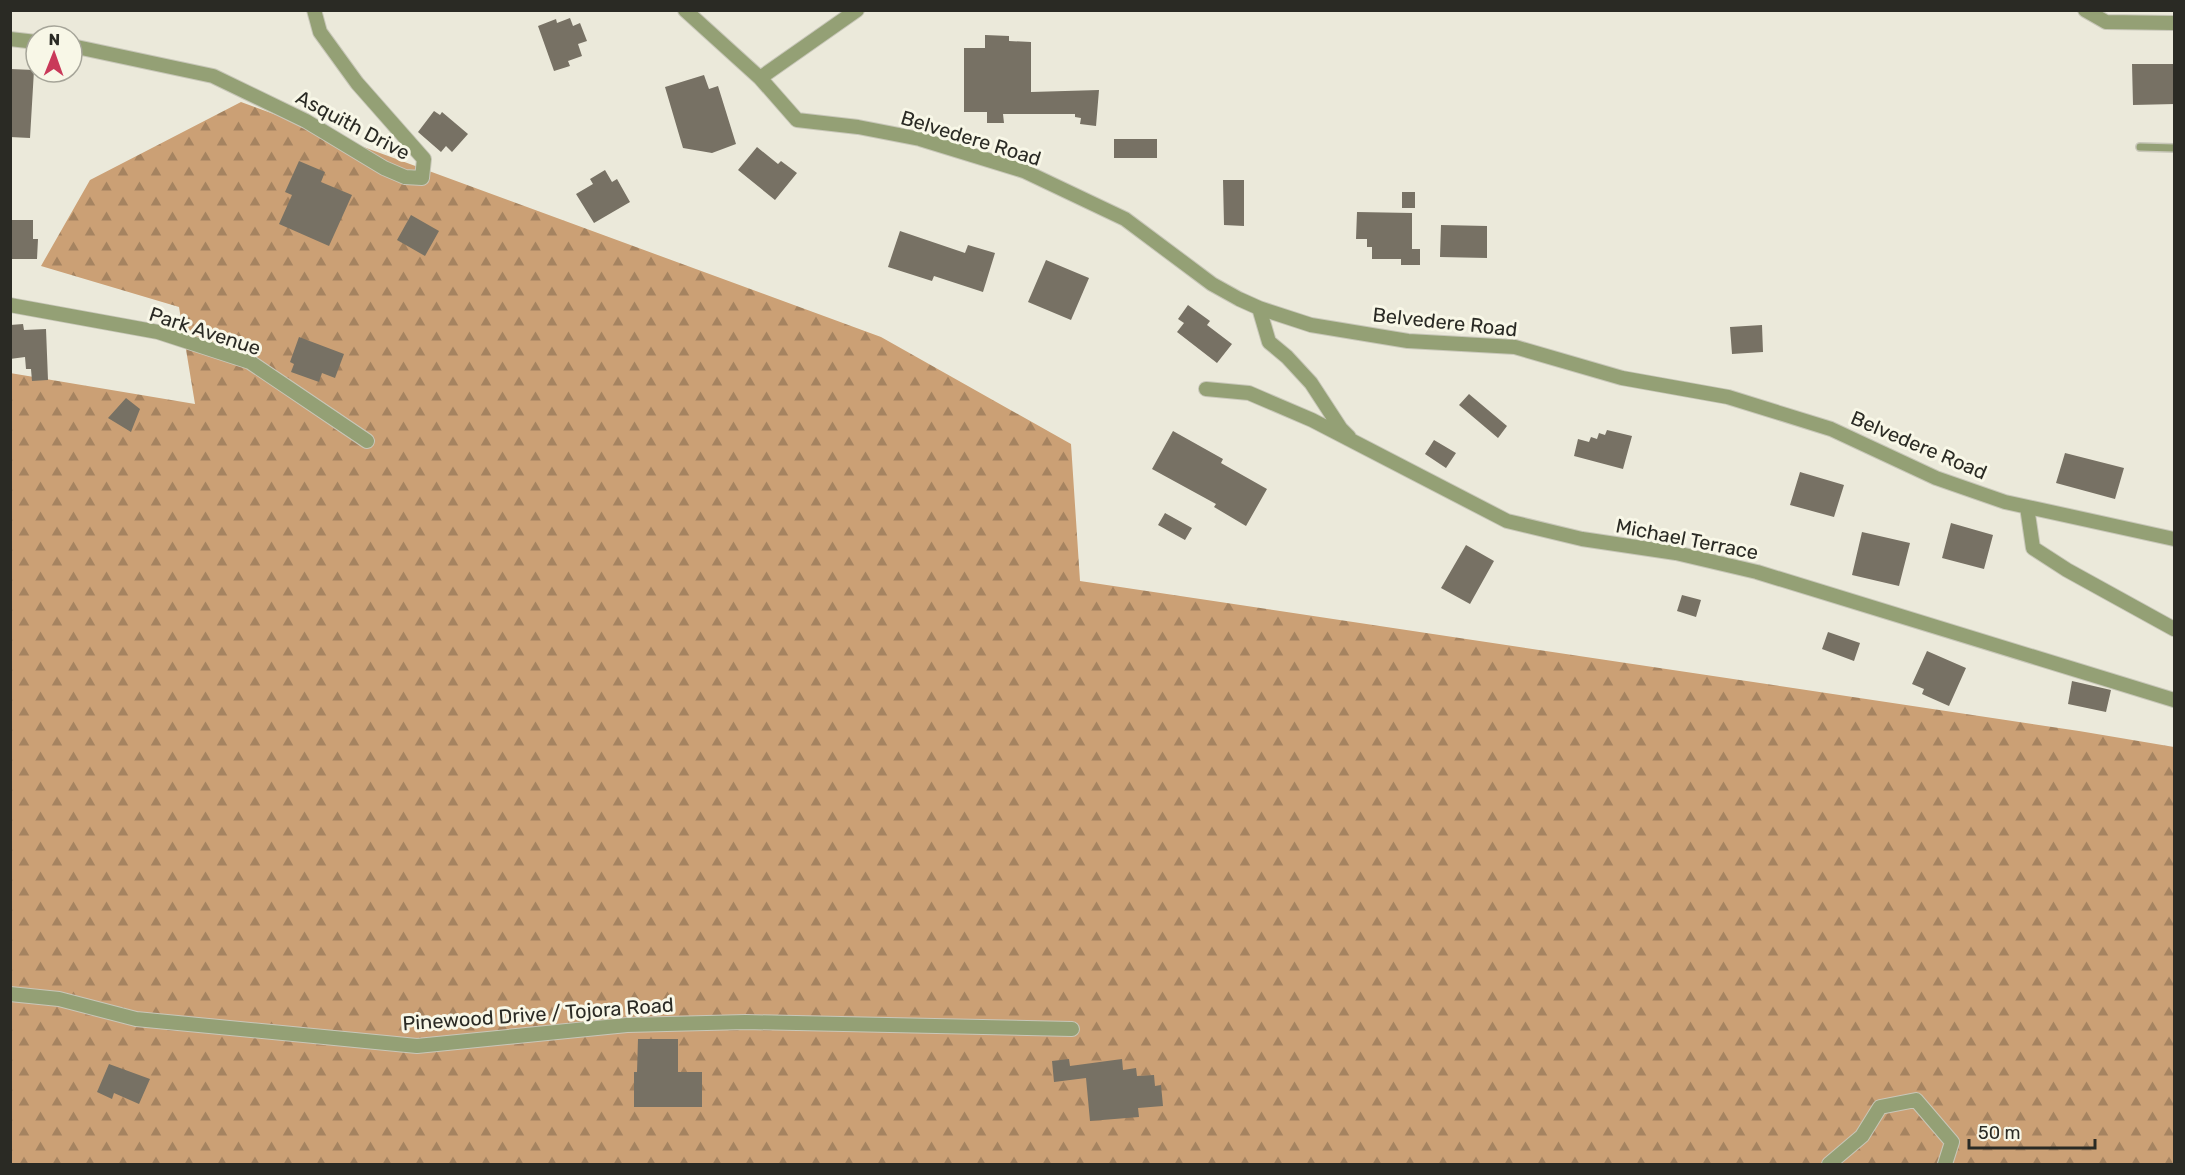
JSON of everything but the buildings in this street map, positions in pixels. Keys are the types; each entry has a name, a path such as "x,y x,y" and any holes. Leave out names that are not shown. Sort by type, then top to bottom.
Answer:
{"street":[{"name":"Asquith Drive","path":"84,49 213,76 306,122 384,168 405,177 422,178 424,159 357,83 320,32 314,10"},
{"path":"685,10 760,78 857,10"},
{"path":"2085,10 2106,22 2175,22"},
{"name":"Belvedere Road","path":"760,78 797,120 858,127 920,140 1024,171 1125,219 1212,284 1259,308 1311,324 1408,341 1515,347 1622,378 1728,397 1831,429 1936,478 2006,502 2175,539"},
{"name":"Park Avenue","path":"10,305 158,332 250,362 367,441"},
{"path":"1259,308 1269,342 1287,357 1311,383 1341,429 1356,444"},
{"name":"Michael Terrace","path":"1206,389 1249,393 1312,420 1507,521 1581,539 1676,553 1757,572 2175,700"},
{"path":"2027,507 2033,548 2067,570 2175,630"},
{"name":"Pinewood Drive / Tojora Road","path":"10,994 59,999 136,1019 417,1046 627,1025 746,1022 1072,1029"},
{"path":"1829,1164 1862,1136 1880,1107 1916,1100 1952,1143 1945,1164"}],"lane":[{"path":"2140,147 2175,148"}],"green space":[{"path":"241,102 881,337 1071,444 1080,581 2174,747 2174,1164 11,1164 10,373 195,404 179,307 41,266 90,180"}]}
